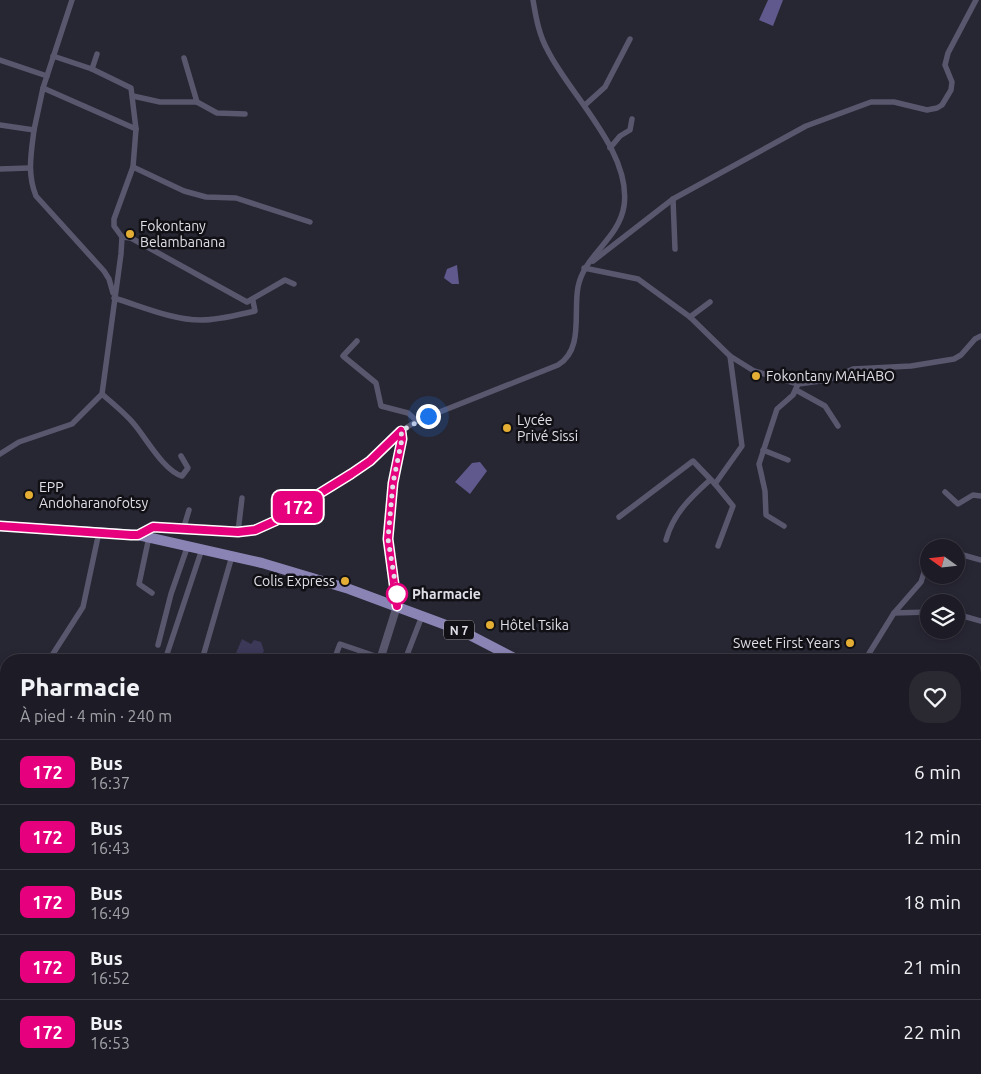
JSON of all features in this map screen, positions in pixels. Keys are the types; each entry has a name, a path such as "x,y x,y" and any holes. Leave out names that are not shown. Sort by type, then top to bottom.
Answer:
{"main road":[{"name":"N 7","path":"0,526 138,535 232,556 300,574 397,606 476,636 508,654"}],"street":[{"path":"72,0 43,88 34,130 30,182 36,196 104,271 109,279 114,298"},
{"path":"138,535 153,527 238,532 255,530 275,521 351,474 370,461 401,431 416,421 564,361 574,342 576,301 584,268 616,226 624,206 622,180 610,148 585,106 548,51 540,35 533,0"},
{"path":"584,268 673,198 806,126 871,102 894,102 927,110 942,105 951,90 952,82 945,65 948,53 975,1"},
{"path":"585,106 605,87 630,39"},
{"path":"92,69 97,54"},
{"path":"0,454 20,442 72,424 102,394 122,237 114,226 114,219 133,166 136,129 131,88 92,69 53,56"},
{"path":"184,58 197,102"},
{"path":"0,60 47,76"},
{"path":"43,88 136,129"},
{"path":"133,96 160,102 197,102 217,114 245,114"},
{"path":"610,148 620,136 630,130 632,120"},
{"path":"0,125 34,130"},
{"path":"133,166 184,191 206,197 236,198 310,222"},
{"path":"0,168 30,168"},
{"path":"673,198 675,249"},
{"path":"122,237 131,238 240,300 253,301 285,280 294,284"},
{"path":"584,268 638,279 690,317 730,356 754,371 797,387 825,406 838,426"},
{"path":"114,298 164,313 199,320 255,311 253,301"},
{"path":"690,317 710,302"},
{"path":"784,526 766,515 765,491 759,464 778,409 797,387 828,380 853,369 912,366 954,359 975,338 981,336"},
{"path":"357,341 343,356 376,383 381,406 408,413 416,421"},
{"path":"666,540 669,528 684,505 712,482 742,446 730,356"},
{"path":"102,394 133,422 158,456 176,473 182,476 188,468 181,456"},
{"path":"382,654 397,606 388,539 393,483 402,439 401,431"},
{"path":"763,450 788,460"},
{"path":"619,517 693,461 733,506 718,546"},
{"path":"945,492 958,504 973,495 981,496"},
{"path":"238,532 242,498"},
{"path":"183,530 189,510"},
{"path":"53,654 83,607 98,532"},
{"path":"149,537 139,584 152,592"},
{"path":"158,645 171,594 188,545"},
{"path":"167,654 202,549"},
{"path":"204,654 232,556"},
{"path":"965,556 981,560"},
{"path":"869,654 894,613 920,583"},
{"path":"894,613 920,612"},
{"path":"408,654 422,616"},
{"path":"965,617 981,621"},
{"path":"336,654 340,644 367,654"}],"shaded area":[{"path":"768,0 783,0 773,26 759,20"},
{"path":"457,265 459,284 452,284 444,278 447,269"},
{"path":"480,462 487,471 470,494 455,482 472,463"},
{"path":"242,639 251,644 254,640 261,642 264,651 262,654 236,654"}],"bus line":[{"name":"172","path":"0,526 39,527 131,535 138,535 153,527 238,532 255,530 275,521 351,474 370,461 393,436 401,431 402,439 393,483 388,539 397,594 397,606"}],"place":[{"name":"Fokontany Belambanana","path":"130,234"},
{"name":"Fokontany MAHABO","path":"756,376"},
{"name":"Lycée Privé Sissi","path":"507,428"},
{"name":"EPP Andoharanofotsy","path":"29,495"},
{"name":"Colis Express","path":"345,581"},
{"name":"Pharmacie","path":"397,594"},
{"name":"Hôtel Tsika","path":"490,625"},
{"name":"Sweet First Years","path":"850,643"}],"route":[{"path":"397,594 388,539 393,483 402,439 401,431 428,416"}]}
